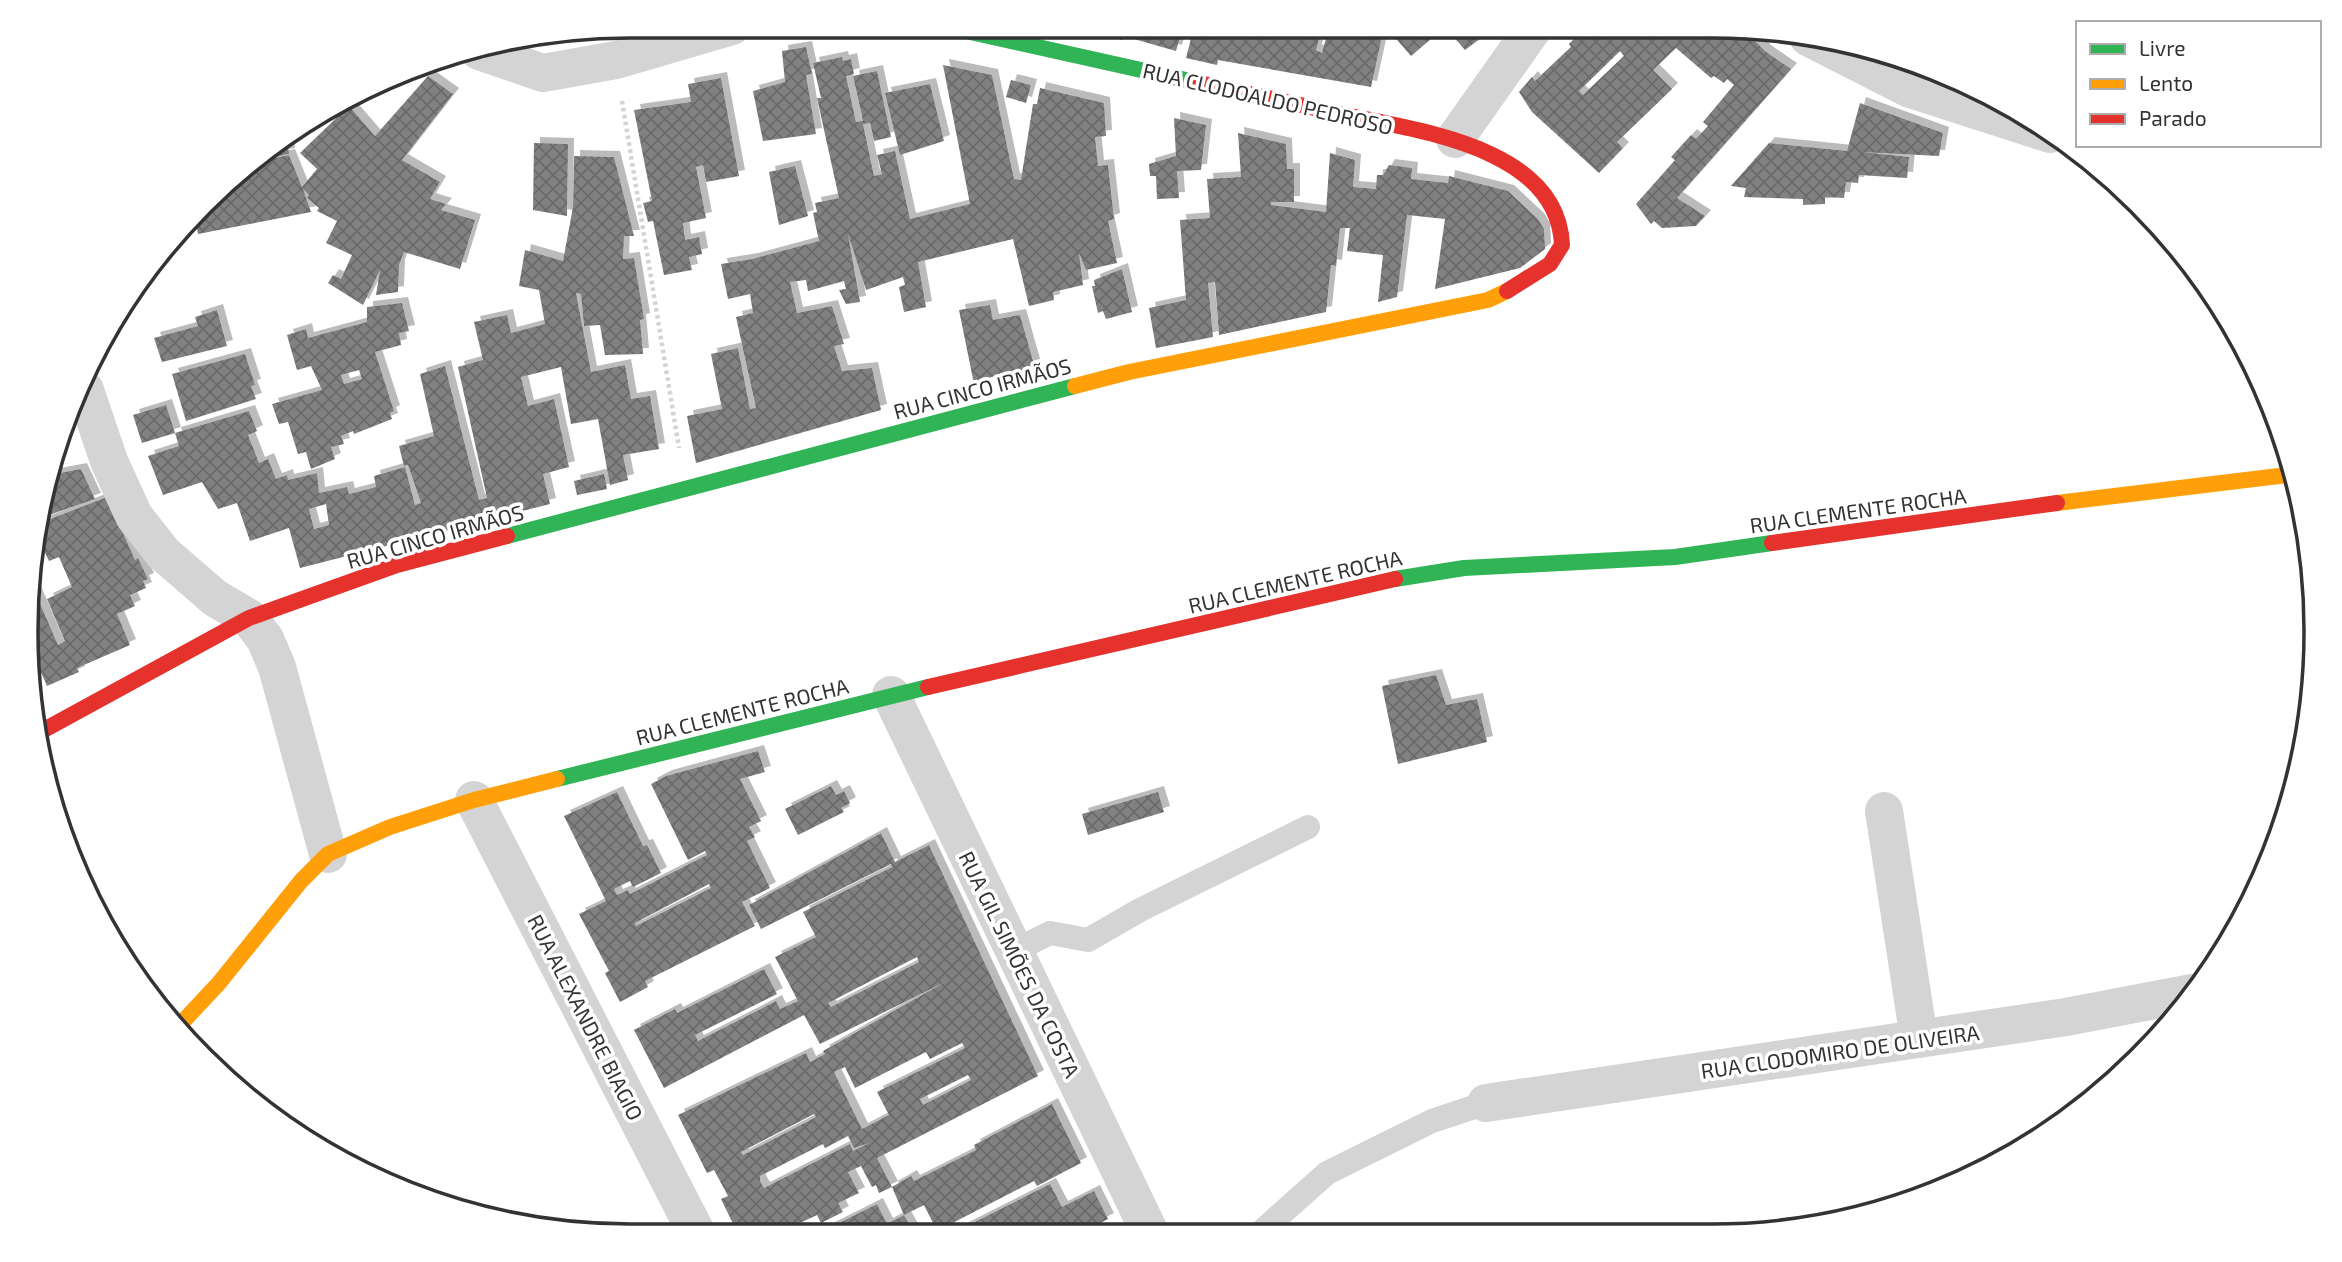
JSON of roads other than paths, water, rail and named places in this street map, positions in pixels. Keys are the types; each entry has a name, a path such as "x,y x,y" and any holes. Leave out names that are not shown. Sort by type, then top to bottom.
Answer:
{"street":[{"path":"616,61 630,38"},
{"path":"492,56 543,73 616,61 692,38"},
{"name":"RUA CLODOALDO PEDROSO","path":"998,38 1455,139"},
{"path":"1455,139 1526,38"},
{"path":"1839,53 1910,89 2015,123"},
{"name":"RUA CINCO IRMÃOS","path":"47,728 249,618 397,565 1129,372 1488,300 1521,285 1550,265 1562,247 1560,221 1548,197 1519,173 1493,156 1455,139"},
{"path":"87,397 109,461 134,516 163,553 215,598 249,618 265,639 277,667 328,854 301,881 219,983 184,1020"},
{"name":"RUA CLEMENTE ROCHA","path":"328,854 390,827 474,800 891,695 1416,575 1464,568 1675,556 2163,488 2282,475"},
{"name":"RUA GIL SIMÕES DA COSTA","path":"891,695 1146,1224"},
{"name":"RUA ALEXANDRE BIAGIO","path":"474,800 692,1224"},
{"path":"1884,811 1919,1039"},
{"name":"RUA CLODOMIRO DE OLIVEIRA","path":"1486,1103 2066,1017 2178,996"}],"lane":[{"path":"1014,951 1050,933 1088,940 1140,910 1308,827"},
{"path":"1270,1224 1327,1173 1432,1121 1486,1103"}]}
